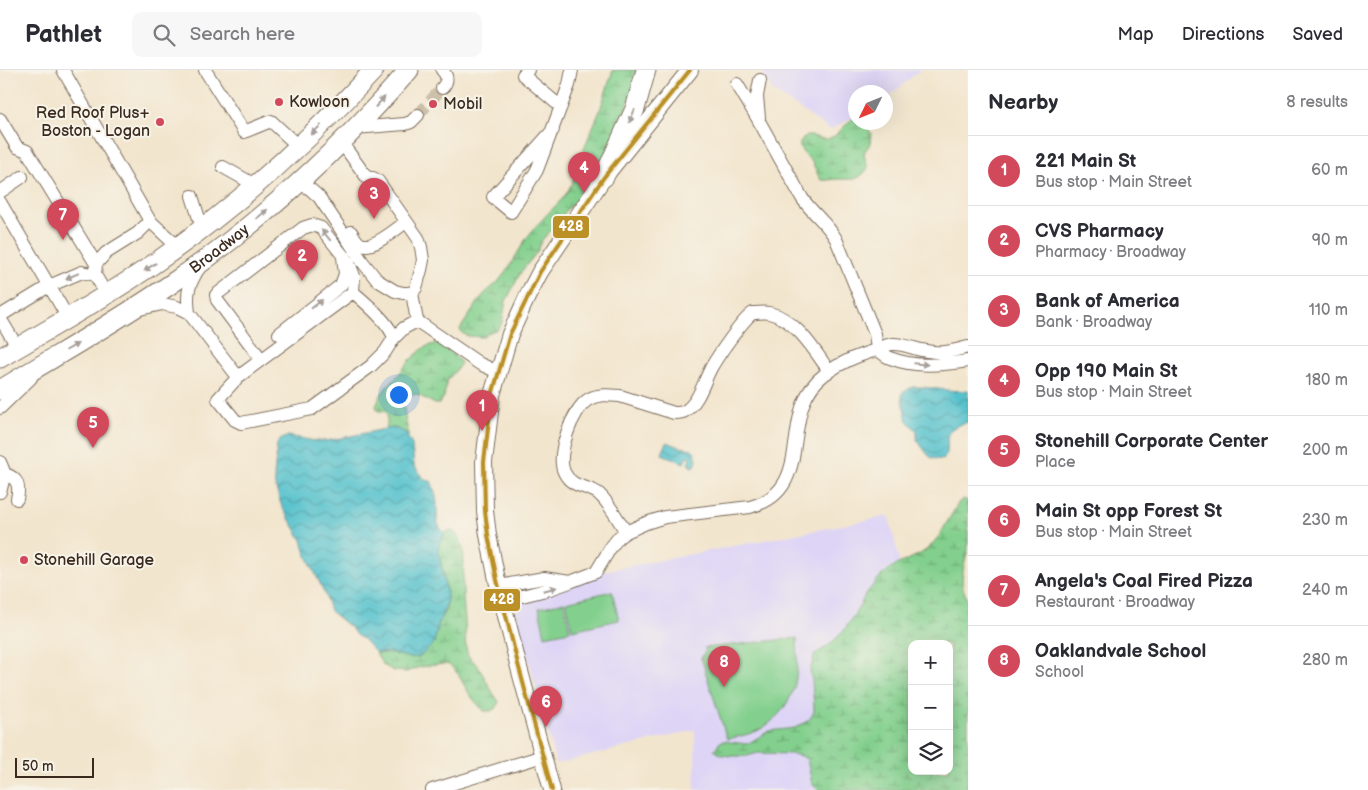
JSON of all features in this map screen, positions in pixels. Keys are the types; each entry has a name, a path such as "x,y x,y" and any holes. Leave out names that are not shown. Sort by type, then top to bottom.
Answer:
{"highway":[{"name":"Broadway","path":"0,358 107,295 178,247 255,186 299,147 374,70"},
{"name":"Broadway","path":"0,390 128,313 170,285 244,229 298,183 341,142 410,70"},
{"path":"604,178 635,109 646,70"}],"main road":[{"path":"552,790 501,593 488,535 485,512 484,462 492,395 510,334 540,272 604,178 690,70"}],"street":[{"path":"63,70 150,220 178,247"},
{"path":"205,70 244,132 271,121 299,147"},
{"path":"442,70 446,74 447,79 442,88"},
{"path":"528,70 523,75 561,106"},
{"path":"552,130 493,197 511,212 537,170 569,85 572,70"},
{"path":"759,121 757,96 760,80"},
{"path":"737,84 802,198 836,239 875,334 877,349 889,358 916,364 945,364 968,361"},
{"path":"355,128 405,124 411,122 418,115"},
{"path":"0,119 17,147 27,151 96,269 107,295"},
{"path":"298,183 310,189 319,197 376,280 396,291 412,293 416,288 423,260 418,238 378,181 374,178 368,179 341,142"},
{"path":"223,167 255,186"},
{"path":"0,192 22,177"},
{"path":"192,196 202,228"},
{"path":"0,202 68,318"},
{"path":"332,206 356,240 364,245 373,244 406,222"},
{"path":"18,348 0,316 49,286 82,272 96,269 106,253 138,233 150,220"},
{"path":"262,360 216,298 216,295 303,228 310,225 321,228 349,263 353,271 353,292 262,360 238,377 218,399 234,419 245,423 308,411 314,408 371,366 404,328 417,322"},
{"path":"279,334 341,285 345,274 342,255"},
{"path":"189,313 187,298 190,285 203,261"},
{"path":"353,292 384,323 394,338"},
{"path":"412,293 417,322 480,364 498,372"},
{"path":"128,313 162,304 177,307 189,313 238,377"},
{"path":"626,532 601,496 569,480 564,472 562,453 567,435 574,418 584,403 598,396 620,396 674,413 686,411 698,395 713,365 744,321 753,313 770,313 791,324 829,371"},
{"path":"501,593 550,589 596,572 615,541 626,532 646,523 665,517 763,504 774,497 785,483 793,461 799,415 809,390 818,379 856,356 887,344 896,344 926,351 947,352 968,346"},
{"path":"0,408 50,360"},
{"path":"0,462 5,474 0,492"},
{"path":"5,474 16,480 19,490 17,499"},
{"path":"432,790 543,756"}],"shaded area":[{"path":"761,70 920,70 893,93 893,85 848,85 848,120 830,130 772,90"},
{"path":"889,516 917,640 908,640 908,775 920,775 951,790 695,790 695,730 556,764 511,589"}],"green space":[{"path":"613,70 636,70 633,92 607,152 584,191 542,240 537,252 521,272 506,301 502,323 498,329 483,337 467,336 460,329 483,295 498,282 536,226 568,191 578,171 584,148 599,113"},
{"path":"848,123 848,130 869,130 871,133 870,144 864,155 868,168 858,178 821,180 812,162 801,149 800,143 804,137 814,136 828,139 837,134"},
{"path":"440,342 461,363 447,380 444,397 439,404 435,404 416,394 410,397 404,411 408,434 395,428 385,429 387,413 378,411 376,406 381,395 410,360 425,347"},
{"path":"963,499 968,501 968,549 962,578 968,602 968,790 819,790 812,784 807,759 801,756 758,753 747,756 731,756 722,755 714,750 723,741 747,744 769,731 795,728 809,720 814,712 810,671 815,654 828,646 843,632 865,595 879,578 892,567 929,548 939,536 959,502"},
{"path":"450,530 456,534 463,548 463,598 467,651 499,702 497,707 491,711 484,711 479,706 450,665 420,667 406,672 394,671 383,665 375,652 391,653 411,658 437,633 438,625 446,608 447,597 438,548 445,533"},
{"path":"612,591 619,620 572,630 566,602"},
{"path":"564,602 570,631 545,636 539,608"},
{"path":"797,638 794,688 784,707 775,719 763,728 750,734 727,739 701,658 706,650 704,648"}],"water":[{"path":"912,387 954,391 968,390 968,422 951,430 947,440 946,455 942,460 928,455 917,440 917,431 907,421 902,393"},
{"path":"395,428 408,434 412,445 414,465 421,476 427,481 431,481 436,500 438,523 445,533 438,548 447,596 446,605 438,625 434,643 418,657 411,658 391,653 375,652 363,639 330,611 325,594 306,554 302,540 282,507 275,486 274,476 277,444 288,436 326,441"},
{"path":"667,442 692,449 695,452 697,461 695,466 691,467 688,464 690,457 688,456 684,463 662,454"}],"tunnel":[{"path":"418,115 442,88"}],"transit line":[{"name":"428","path":"552,790 518,664 488,535 485,511 484,462 492,395 510,334 540,272 604,177 690,70"}],"place":[{"name":"Kowloon","path":"279,102"},
{"name":"Mobil","path":"433,104"},
{"name":"Red Roof Plus+ Boston - Logan","path":"160,122"},
{"name":"Opp 190 Main St","path":"584,193"},
{"name":"Bank of America","path":"374,219"},
{"name":"Angela's Coal Fired Pizza","path":"63,240"},
{"name":"CVS Pharmacy","path":"302,281"},
{"name":"221 Main St","path":"482,431"},
{"name":"Stonehill Corporate Center","path":"93,448"},
{"name":"Stonehill Garage","path":"24,560"},
{"name":"Oaklandvale School","path":"724,687"},
{"name":"Main St opp Forest St","path":"546,727"}]}
